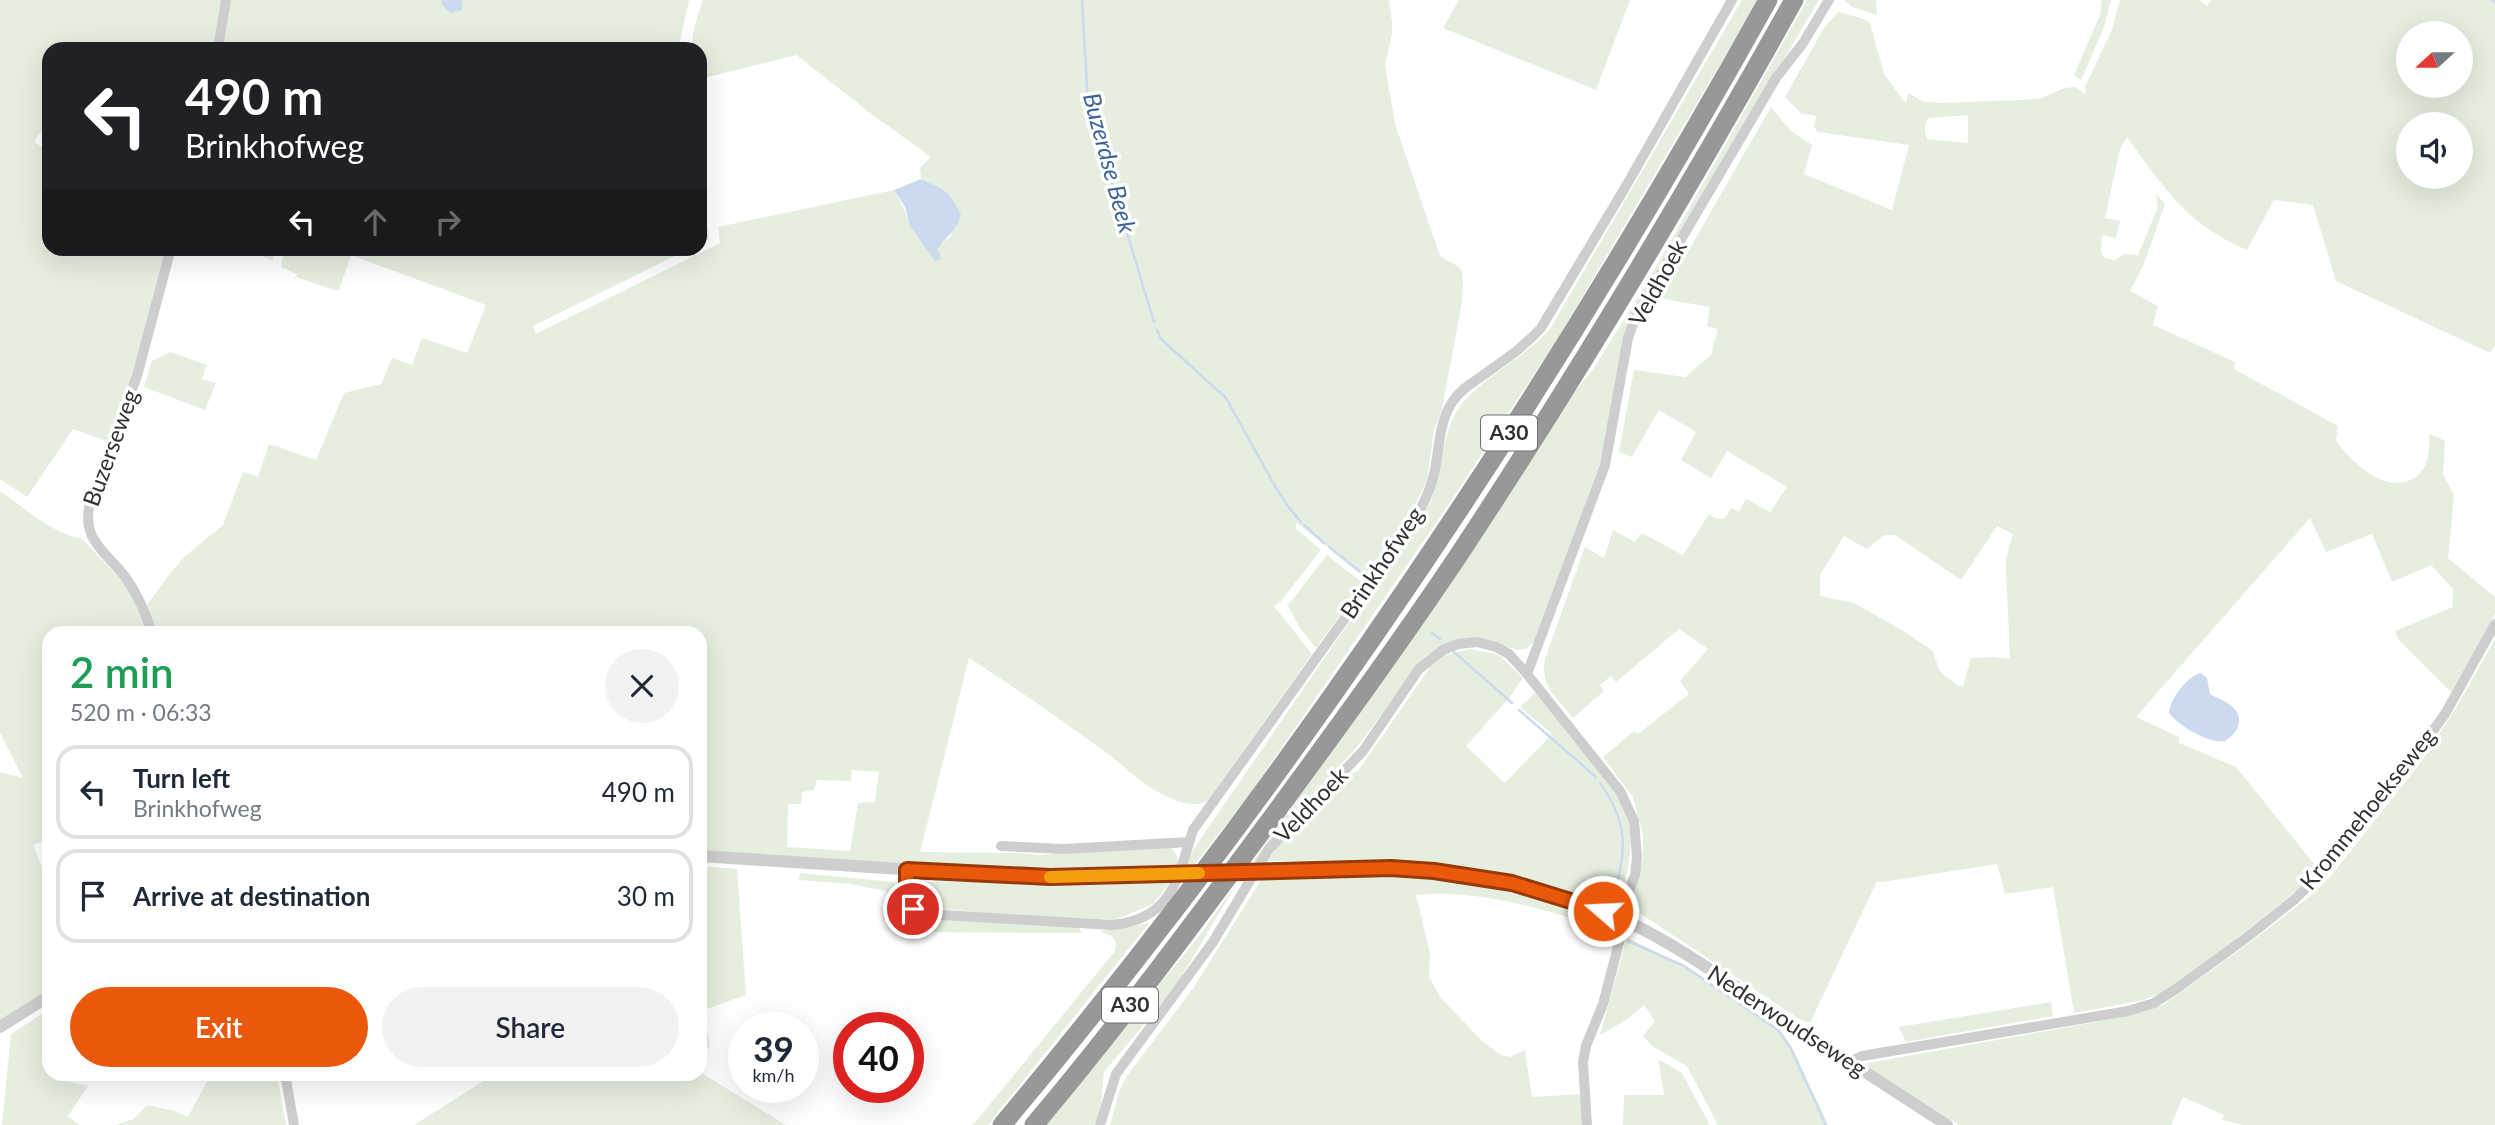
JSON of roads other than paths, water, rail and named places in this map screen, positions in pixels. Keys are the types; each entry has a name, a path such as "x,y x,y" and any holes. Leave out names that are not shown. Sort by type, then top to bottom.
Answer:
{"highway":[{"name":"A30","path":"1002,1125 1059,1057 1191,888 1321,713 1441,537 1556,362 1693,133 1768,0"},
{"name":"A30","path":"1034,1125 1225,884 1461,551 1580,366 1794,0"}],"street":[{"path":"219,42 226,0"},
{"name":"Brinkhofweg","path":"907,870 909,902 913,909 920,913 1122,925 1146,915 1166,899 1177,881 1194,830 1413,523 1427,498 1443,420 1454,399 1527,344 1555,308 1732,0"},
{"name":"Veldhoek","path":"1527,674 1605,465 1628,338 1636,316 1776,78 1803,43 1829,0"},
{"name":"Buzerseweg","path":"149,626 138,596 92,538 86,517 137,376 170,256"},
{"name":"Krommehoekseweg","path":"1849,1062 1862,1056 2128,1011 2154,1003 2176,989 2295,899 2329,866 2406,770 2445,714 2495,624"},
{"name":"Veldhoek","path":"1100,1125 1116,1074 1213,942 1269,849 1363,751 1419,669 1443,650 1458,644 1477,642 1509,654 1620,791 1634,821 1637,857 1635,875 1622,919"},
{"path":"1002,846 1063,849 1189,842"},
{"name":"Nederwoudseweg","path":"707,856 1050,877 1391,868 1472,875 1553,894 1622,919 1677,948 1947,1125"},
{"path":"1587,1125 1584,1062 1586,1046 1603,1004 1622,919"},
{"path":"0,1027 42,1000"},
{"path":"286,1081 294,1125"}],"water":[{"path":"442,0 462,0 462,10 451,13 441,4"},
{"path":"921,179 945,191 961,214 957,226 938,249 941,259 935,261 910,226 905,207 894,190"},
{"path":"2201,673 2207,678 2210,694 2228,703 2238,714 2237,729 2225,741 2211,740 2195,733 2169,713 2172,701 2180,689"}],"waterway":[{"name":"Buzerdse Beek","path":"1082,0 1088,104 1154,322"},
{"path":"2491,0 2495,2"},
{"name":"Buzerdse Beek","path":"1157,330 1161,339 1226,398 1275,486 1301,522"},
{"name":"Buzerdse Beek","path":"1304,525 1324,543"},
{"name":"Buzerdse Beek","path":"1329,547 1368,578"},
{"name":"Buzerdse Beek","path":"1432,633 1440,639"},
{"name":"Buzerdse Beek","path":"1454,652 1512,703"},
{"name":"Buzerdse Beek","path":"1519,710 1596,777"},
{"name":"Buzerdse Beek","path":"1600,783 1616,810 1622,836 1622,863 1614,893"},
{"name":"Buzerdse Beek","path":"1628,941 1684,966 1778,1030 1791,1049 1826,1125"}]}
